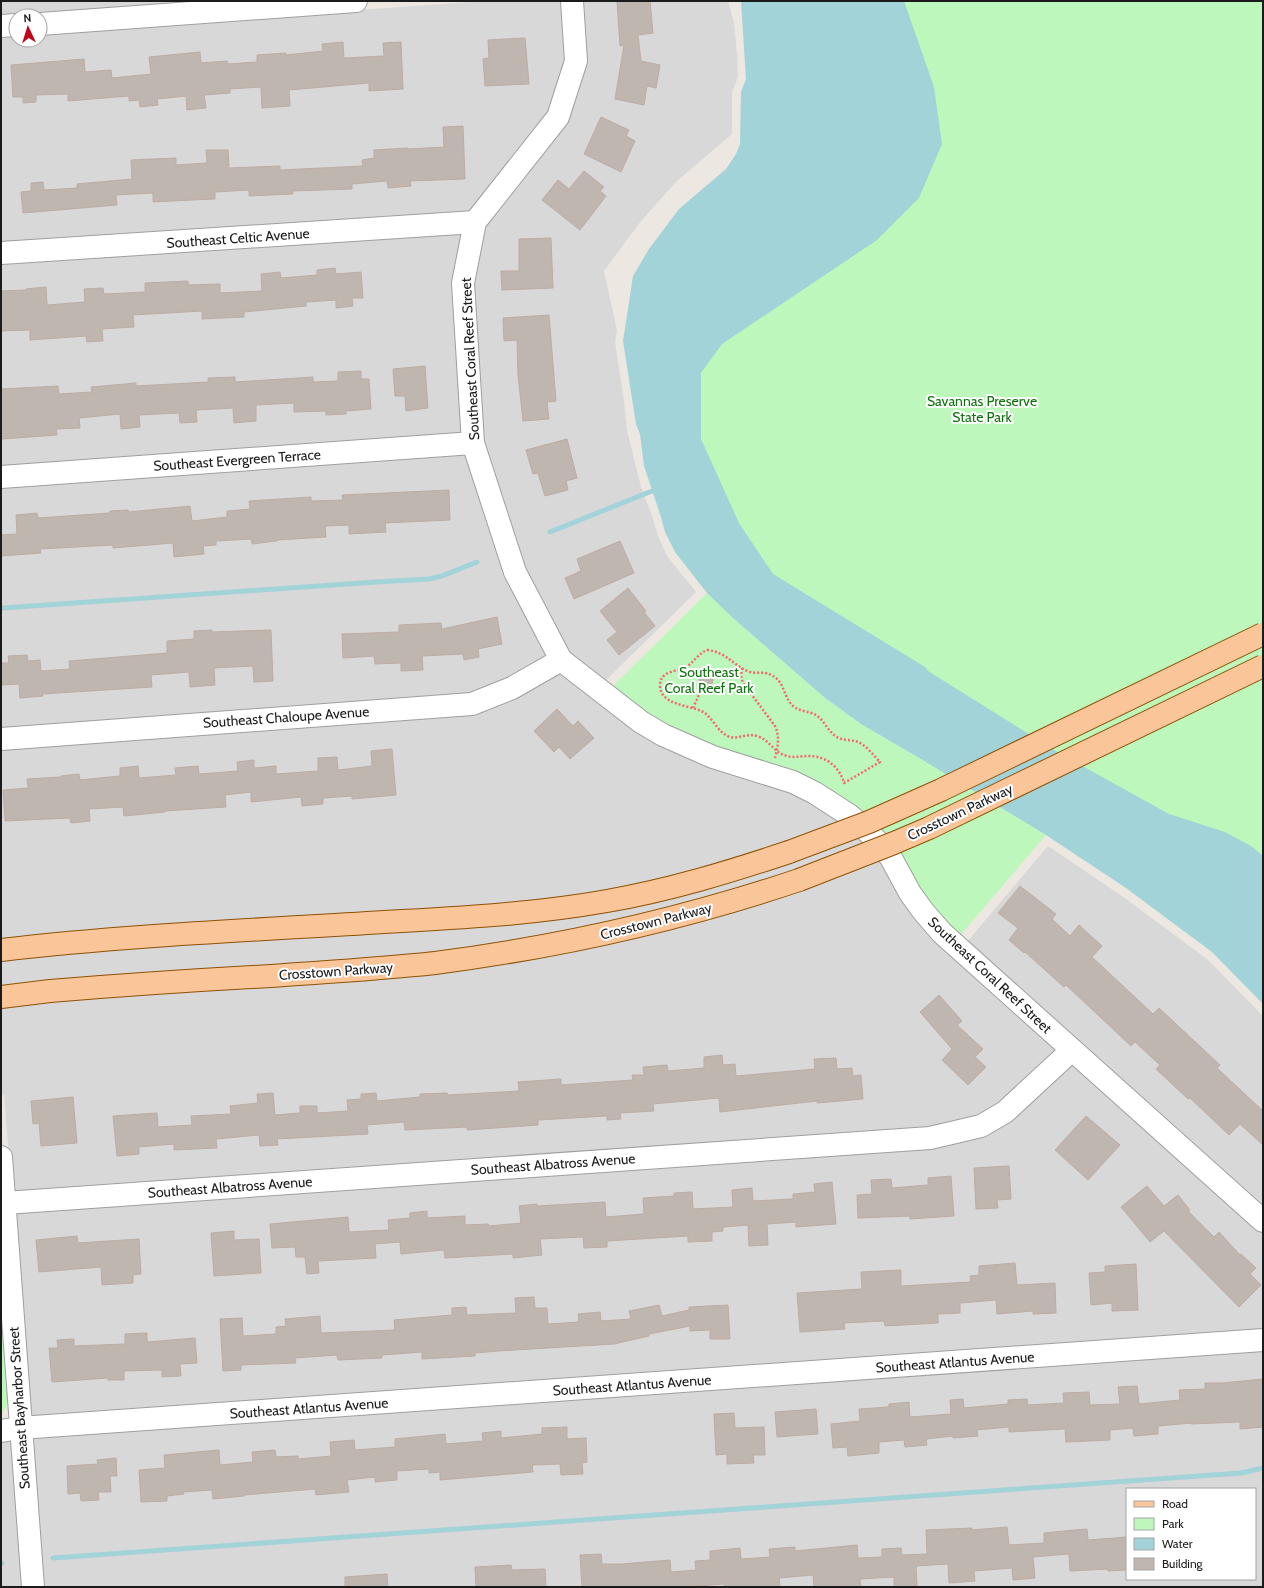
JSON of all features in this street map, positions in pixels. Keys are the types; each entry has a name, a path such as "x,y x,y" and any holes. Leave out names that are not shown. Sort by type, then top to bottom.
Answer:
{"main road":[{"name":"Crosstown Parkway","path":"1,950 84,941 476,917 565,908 607,901 677,886 711,877 789,852 870,822 934,793 1263,634"},
{"name":"Crosstown Parkway","path":"1,996 50,991 356,970 461,959 552,945 631,928 715,907 799,880 894,843 950,818 1263,666"}],"street":[{"path":"48,23 356,1"},
{"name":"Southeast Coral Reef Street","path":"572,1 576,61 558,117 475,222 463,283 473,443 515,572 561,660 641,722 663,735 713,757 793,782 815,792 849,815 882,846 891,858 910,893 942,933 1263,1221"},
{"name":"Southeast Celtic Avenue","path":"1,253 475,222"},
{"name":"Southeast Evergreen Terrace","path":"1,477 473,443"},
{"name":"Southeast Chaloupe Avenue","path":"1,739 472,704 512,688 561,660"},
{"name":"Southeast Albatross Avenue","path":"5,1203 930,1138 980,1126 1004,1112 1072,1050"},
{"name":"Southeast Bayharbor Street","path":"1,1157 5,1203 11,1429 33,1587"},
{"name":"Southeast Atlantus Avenue","path":"11,1429 1263,1340"}],"path":[{"path":"707,650 716,651 726,656 742,668 751,672 770,674 782,685 789,702 794,707 815,715 823,721 837,738 858,742 880,762 844,783 841,774 835,766 827,760 818,757 786,756 776,752 764,740 756,736 747,735 730,737 723,733 709,717 701,711 679,705 668,699 662,692 660,684 662,678 667,674 687,666 700,654 707,650"},
{"path":"742,668 741,676 743,682 775,726 778,733 773,763"},
{"path":"692,708 703,686"}],"shaded area":[{"path":"1,1 227,1 48,14 48,8 8,8 8,17 1,17"},
{"path":"485,1 564,1 568,60 551,112 471,213 1,244 1,36 8,36 8,48 48,48 48,32"},
{"path":"580,1 728,1 734,23 738,77 732,92 732,134 677,181 641,221 604,271 617,330 615,342 627,430 641,487 658,536 667,556 696,592 604,682 567,653 522,568 482,441 471,283 483,225 564,123"},
{"path":"464,232 465,434 1,468 1,262"},
{"path":"468,452 549,656 509,680 470,694 1,730 1,487"},
{"path":"561,670 791,791 844,822 709,868 606,892 476,908 1,941 1,748 472,713"},
{"path":"860,836 868,844 796,872 713,898 551,936 433,953 1,987 1,960 77,951 477,926"},
{"path":"1048,846 1122,896 1207,959 1263,1016 1263,1209 966,943"},
{"path":"881,858 1059,1050 1000,1104 978,1117 928,1129 12,1193 4,1095 1,1095 1,1006 435,972"},
{"path":"1072,1062 1263,1233 1263,1331 28,1418 14,1212 930,1147"},
{"path":"1263,1349 1263,1587 41,1587 29,1437"},
{"path":"13,1438 25,1587 1,1587 1,1440"}],"green space":[{"name":"Savannas Preserve State Park","path":"804,1 1263,1 1263,941 696,526 666,391"},
{"name":"Southeast Coral Reef Park","path":"707,593 733,618 824,697 861,724 1046,835 958,938 873,831 728,755 657,722 611,688"},
{"path":"1,1277 9,1401 1,1414"}],"water":[{"path":"741,1 904,1 934,87 942,144 919,198 877,240 722,344 701,373 701,439 739,523 773,574 925,667 928,671 1059,753 1169,814 1225,832 1251,846 1263,856 1263,1004 1212,952 1126,888 1046,835 861,724 824,697 733,618 707,593 675,552 665,532 644,466 640,434 636,424 623,341 633,276 649,249 679,209 726,169 736,154 740,144 741,92 746,79"}],"building":[{"path":"617,1 650,1 653,33 638,35 641,61 660,65 656,88 647,86 644,105 615,99 624,45 620,46"},
{"path":"525,38 529,84 485,86 483,59 489,58 488,40"},
{"path":"343,42 344,58 384,56 383,43 401,42 403,89 369,91 369,83 289,90 290,106 262,108 261,87 230,89 230,93 204,95 206,108 187,110 186,96 157,99 158,105 140,107 139,100 129,101 129,96 68,101 68,94 36,95 36,102 23,103 23,97 13,97 11,65 84,59 85,72 111,70 112,78 151,74 149,57 200,52 201,63 227,61 228,64 257,62 257,55 286,53 286,55 323,51 322,44"},
{"path":"601,117 629,130 626,136 635,141 621,172 584,154"},
{"path":"463,126 465,179 410,181 411,186 388,188 387,181 352,184 352,189 293,191 293,194 249,196 249,190 215,192 215,199 153,202 153,193 116,195 117,205 23,213 21,192 31,191 31,183 43,182 44,190 77,188 77,184 132,179 131,160 176,158 176,165 207,163 206,150 228,150 229,168 280,166 280,170 363,166 362,160 374,158 374,150 444,147 443,127"},
{"path":"584,171 604,187 600,191 606,196 580,230 542,200 558,180 569,189"},
{"path":"551,238 553,288 502,290 501,271 519,271 519,239"},
{"path":"335,268 336,274 361,272 363,298 352,298 353,306 336,308 336,300 306,302 306,306 244,312 244,317 202,319 202,311 133,315 134,327 102,329 103,341 87,342 86,336 30,340 30,330 1,331 1,291 26,290 46,287 47,305 85,302 84,289 103,288 104,294 145,292 145,283 188,281 188,285 220,284 220,293 262,291 261,274 280,272 281,278 317,275 317,270"},
{"path":"549,315 556,401 547,402 549,419 523,421 518,375 517,340 504,341 503,318"},
{"path":"425,366 428,408 406,411 405,396 395,396 393,369"},
{"path":"361,371 361,379 369,379 371,409 346,411 346,414 326,415 326,411 294,412 294,403 256,405 256,421 234,423 233,408 196,410 197,422 180,423 179,413 139,415 140,427 121,429 120,414 79,418 80,428 56,429 57,435 2,439 1,434 1,389 58,386 59,394 92,392 91,387 136,383 136,386 208,382 208,378 235,377 235,382 313,377 313,382 338,381 338,372"},
{"path":"567,439 577,478 566,481 568,490 545,496 538,473 533,474 526,450"},
{"path":"449,490 450,520 385,523 386,532 349,534 349,525 325,526 326,537 277,540 252,544 251,539 216,541 216,545 203,546 204,554 174,557 173,543 113,548 113,545 40,549 41,553 1,556 1,535 17,534 16,515 37,513 38,518 110,513 110,511 128,510 129,512 190,506 192,521 227,517 227,511 250,509 249,501 311,497 311,501 343,500 342,495"},
{"path":"620,541 634,573 574,599 565,578 581,571 577,559"},
{"path":"628,588 646,611 644,612 655,626 619,655 607,640 617,632 600,611"},
{"path":"497,617 502,644 478,649 479,657 464,660 463,654 422,656 423,670 401,671 401,663 375,664 374,656 343,658 342,634 399,632 399,625 441,623 442,629"},
{"path":"212,630 212,632 271,630 273,681 254,682 253,666 214,668 215,685 190,687 189,672 151,675 152,687 42,694 43,696 20,698 19,684 1,685 1,663 9,663 8,656 27,655 28,661 40,660 41,671 70,669 69,661 167,653 167,641 194,639 194,631"},
{"path":"703,673 709,673 713,677 713,683 709,687 703,687 699,683 699,677"},
{"path":"557,709 573,726 578,721 594,738 570,759 559,747 554,752 534,731"},
{"path":"392,749 396,795 352,799 352,796 323,798 323,804 302,806 301,797 251,802 251,792 225,795 226,807 165,811 124,816 123,807 89,809 90,821 71,823 70,818 5,821 3,790 28,788 27,779 61,777 79,774 80,780 120,776 120,768 138,766 139,778 176,775 175,768 198,766 199,774 238,771 237,762 254,760 254,768 276,766 276,774 318,771 318,758 337,757 338,770 372,766 371,751"},
{"path":"1020,886 1056,914 1052,919 1070,936 1079,925 1102,946 1092,957 1153,1014 1159,1008 1220,1065 1217,1068 1263,1111 1263,1145 1240,1124 1229,1135 1190,1098 1188,1099 1156,1069 1160,1065 1135,1042 1131,1046 1066,985 1064,987 1025,952 1024,953 1009,940 1018,928 998,913"},
{"path":"939,995 962,1021 957,1025 983,1049 975,1057 986,1067 968,1085 942,1060 952,1049 920,1012"},
{"path":"722,1055 723,1065 735,1064 736,1076 815,1069 814,1059 836,1058 837,1069 852,1068 853,1076 861,1075 863,1099 817,1103 817,1101 720,1112 719,1098 653,1104 654,1111 620,1113 621,1119 607,1120 607,1116 538,1120 538,1125 467,1130 467,1127 405,1130 404,1122 367,1125 368,1134 277,1139 278,1145 260,1146 259,1135 216,1139 217,1148 174,1150 174,1144 139,1147 139,1154 117,1156 113,1116 157,1113 158,1127 192,1125 191,1116 231,1114 230,1106 258,1103 257,1094 273,1093 275,1115 300,1113 300,1106 317,1106 317,1113 348,1111 347,1100 361,1099 361,1094 376,1093 377,1101 420,1097 420,1094 447,1093 448,1095 519,1091 518,1082 561,1079 561,1085 633,1080 632,1075 644,1075 643,1067 667,1065 668,1071 704,1068 704,1057"},
{"path":"73,1097 77,1143 41,1146 39,1123 33,1124 31,1101"},
{"path":"1086,1116 1120,1145 1088,1180 1055,1150"},
{"path":"1009,1166 1011,1199 997,1200 998,1208 976,1209 974,1168"},
{"path":"951,1176 954,1216 910,1219 910,1216 858,1218 857,1195 872,1194 871,1180 891,1179 892,1188 928,1185 928,1178"},
{"path":"832,1182 836,1224 796,1227 796,1222 767,1224 768,1245 749,1246 748,1225 723,1227 723,1231 712,1232 712,1241 688,1242 688,1236 607,1241 607,1247 584,1248 583,1237 540,1239 542,1255 513,1258 513,1254 445,1258 444,1250 401,1254 400,1242 375,1244 376,1258 318,1261 319,1273 307,1274 305,1257 296,1257 295,1247 272,1248 270,1224 348,1217 349,1232 389,1230 388,1220 410,1218 410,1213 427,1211 427,1218 465,1216 465,1225 488,1224 489,1226 521,1223 519,1206 605,1202 606,1217 644,1214 643,1198 674,1196 674,1193 692,1192 693,1209 733,1207 732,1190 752,1188 753,1201 793,1199 793,1194 815,1192 814,1184"},
{"path":"1147,1186 1164,1206 1178,1195 1190,1210 1188,1211 1214,1237 1219,1232 1240,1255 1241,1254 1256,1268 1250,1274 1261,1285 1239,1307 1164,1231 1150,1242 1121,1207"},
{"path":"234,1231 234,1240 259,1239 261,1273 214,1276 211,1233"},
{"path":"77,1236 78,1243 139,1239 141,1274 133,1275 133,1283 102,1285 101,1267 39,1272 36,1240"},
{"path":"1015,1263 1017,1285 1055,1283 1056,1313 1033,1314 1033,1311 997,1314 996,1300 960,1303 960,1313 938,1314 938,1323 885,1326 884,1321 844,1323 845,1329 800,1332 797,1293 862,1289 861,1272 901,1270 901,1286 971,1282 970,1276 979,1275 979,1266"},
{"path":"1136,1264 1138,1310 1112,1311 1112,1303 1091,1305 1089,1273 1105,1272 1105,1266"},
{"path":"534,1297 535,1308 547,1308 548,1324 579,1322 578,1314 600,1312 601,1321 631,1319 629,1311 659,1305 662,1316 689,1310 689,1307 728,1305 730,1339 710,1339 710,1330 690,1331 690,1326 649,1334 649,1336 614,1344 498,1351 475,1353 475,1356 422,1359 422,1352 382,1355 382,1358 338,1360 337,1355 295,1358 296,1363 241,1365 241,1370 223,1371 220,1319 242,1318 243,1336 276,1334 276,1327 286,1326 285,1319 320,1316 321,1333 395,1330 394,1320 452,1315 452,1308 466,1307 467,1315 516,1313 515,1298"},
{"path":"147,1333 147,1342 195,1338 197,1363 180,1364 181,1376 162,1377 162,1370 124,1371 124,1380 108,1380 108,1378 52,1382 49,1348 58,1348 57,1340 74,1339 74,1346 125,1344 125,1334"},
{"path":"1263,1379 1263,1427 1240,1429 1240,1422 1191,1423 1158,1426 1158,1434 1134,1436 1133,1428 1110,1430 1110,1440 1066,1442 1065,1429 1009,1432 1009,1427 977,1430 978,1436 953,1438 953,1436 926,1439 927,1445 905,1447 904,1440 879,1442 879,1453 848,1456 847,1447 833,1448 831,1424 860,1421 859,1409 889,1407 889,1404 909,1402 910,1417 951,1414 950,1400 963,1399 964,1408 1008,1404 1008,1400 1027,1399 1028,1405 1064,1403 1063,1393 1089,1392 1090,1405 1120,1404 1118,1387 1137,1386 1139,1404 1180,1400 1179,1390 1205,1389 1205,1383"},
{"path":"816,1409 818,1434 777,1437 775,1412"},
{"path":"734,1413 735,1428 764,1427 765,1455 753,1455 754,1463 727,1464 727,1454 716,1455 714,1414"},
{"path":"567,1427 567,1439 586,1438 587,1462 582,1463 583,1474 561,1475 560,1464 532,1465 533,1472 440,1480 440,1472 429,1473 429,1469 397,1471 397,1480 375,1482 375,1477 347,1480 349,1492 316,1495 315,1489 213,1499 212,1490 183,1492 184,1494 167,1496 167,1501 141,1502 139,1470 165,1468 164,1455 219,1450 220,1465 253,1462 252,1452 275,1450 276,1457 298,1456 298,1459 331,1456 330,1442 354,1440 355,1450 395,1447 395,1439 445,1434 446,1444 483,1441 482,1433 501,1431 501,1438 542,1434 542,1428"},
{"path":"116,1458 117,1476 110,1476 111,1492 98,1492 99,1500 81,1501 80,1493 68,1494 67,1466 98,1464 97,1460"},
{"path":"1007,1527 1009,1545 1044,1543 1044,1533 1087,1529 1088,1540 1126,1537 1126,1570 1108,1571 1108,1569 1070,1571 1069,1554 1033,1557 1035,1578 1013,1580 1012,1568 974,1571 975,1581 949,1583 948,1564 916,1566 917,1586 894,1587 894,1577 860,1579 861,1587 814,1587 813,1575 779,1578 780,1587 724,1587 724,1584 684,1587 582,1587 580,1555 601,1554 602,1564 670,1560 671,1572 696,1570 695,1561 710,1560 710,1551 740,1548 741,1559 770,1557 769,1549 795,1547 795,1551 857,1545 858,1558 882,1557 882,1549 901,1548 902,1555 927,1554 926,1530 972,1528 972,1530"},
{"path":"511,1565 512,1570 545,1569 546,1587 476,1587 475,1567"},
{"path":"387,1574 388,1587 345,1587 345,1577"}],"waterway":[{"path":"550,532 652,491"},
{"path":"3,608 429,579 442,576 477,562"},
{"path":"53,1558 1241,1473 1263,1468"}]}
